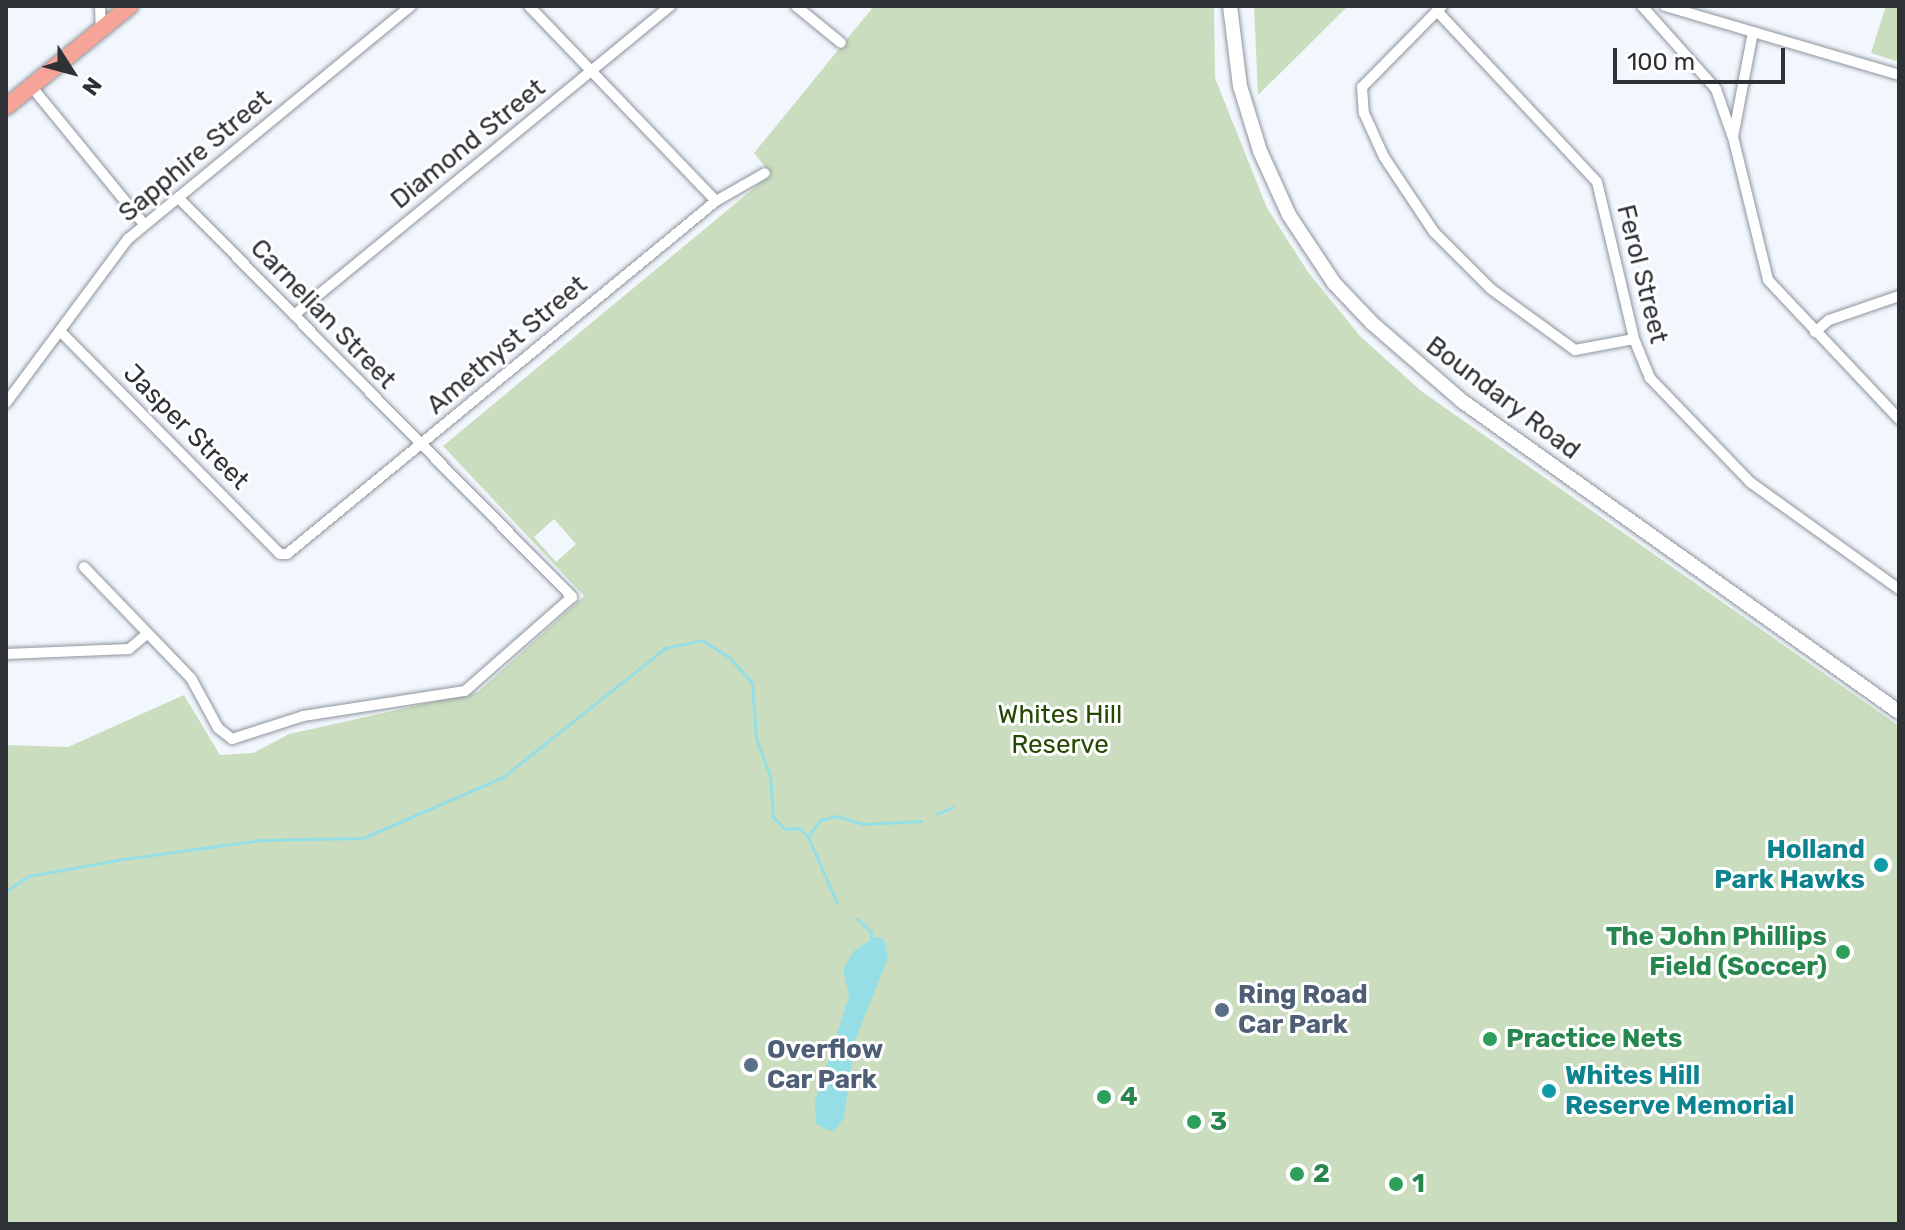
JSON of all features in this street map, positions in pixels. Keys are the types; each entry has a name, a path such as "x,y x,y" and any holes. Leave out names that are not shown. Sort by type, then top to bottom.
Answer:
{"main road":[{"path":"7,103 130,6"},
{"name":"Boundary Road","path":"1230,6 1240,86 1289,215 1334,283 1372,323 1462,401 1899,712"}],"street":[{"path":"100,6 101,30"},
{"name":"Sapphire Street","path":"6,403 144,224 411,6"},
{"path":"529,6 716,201"},
{"name":"Diamond Street","path":"294,315 670,6"},
{"path":"796,6 841,43"},
{"path":"1642,6 1716,89 1733,137 1768,280 1899,419"},
{"path":"1665,6 1899,75"},
{"path":"1440,9 1362,87 1364,113 1400,184 1461,261 1575,350 1634,339"},
{"name":"Ferol Street","path":"1440,9 1589,168 1597,182 1634,339 1650,378 1750,482 1899,589"},
{"path":"1733,137 1753,32"},
{"path":"31,86 144,224"},
{"name":"Amethyst Street","path":"280,554 309,538 716,201 765,173"},
{"name":"Carnelian Street","path":"147,634 191,678 218,728 232,739 303,716 465,691 572,597 178,197"},
{"path":"1815,332 1829,320 1899,296"},
{"name":"Jasper Street","path":"60,331 280,554"},
{"path":"6,654 129,649 147,634 84,567"}],"green space":[{"name":"Whites Hill Reserve","path":"874,6 1214,6 1215,78 1267,208 1308,272 1360,336 1421,391 1899,726 1899,1224 6,1224 6,745 68,747 184,695 220,755 253,753 289,734 478,692 584,596 443,446 771,174 754,153","holes":["554,519 576,544 556,562 534,537"]},
{"path":"1254,6 1348,6 1258,95"},
{"path":"1886,6 1899,6 1899,62 1871,53"}],"water":[{"path":"875,937 884,939 888,958 855,1040 844,1118 834,1131 827,1130 816,1124 815,1102 849,996 843,969 854,951"}],"waterway":[{"path":"6,891 28,876 123,859 261,840 363,838 503,777 665,648 702,640 728,656 752,683 756,738 770,776 773,817 785,829 799,828 808,837 837,903"},
{"path":"937,814 953,807"},
{"path":"808,837 820,820 837,816 863,824 921,821"},
{"path":"857,919 871,931 871,939"}],"place":[{"name":"Holland Park Hawks","path":"1881,865"},
{"name":"The John Phillips Field (Soccer)","path":"1843,952"},
{"name":"Ring Road Car Park","path":"1222,1010"},
{"name":"Practice Nets","path":"1490,1039"},
{"name":"Overflow Car Park","path":"751,1065"},
{"name":"Whites Hill Reserve Memorial","path":"1549,1091"},
{"name":"4","path":"1104,1097"},
{"name":"3","path":"1194,1122"},
{"name":"2","path":"1297,1174"},
{"name":"1","path":"1396,1184"}]}
